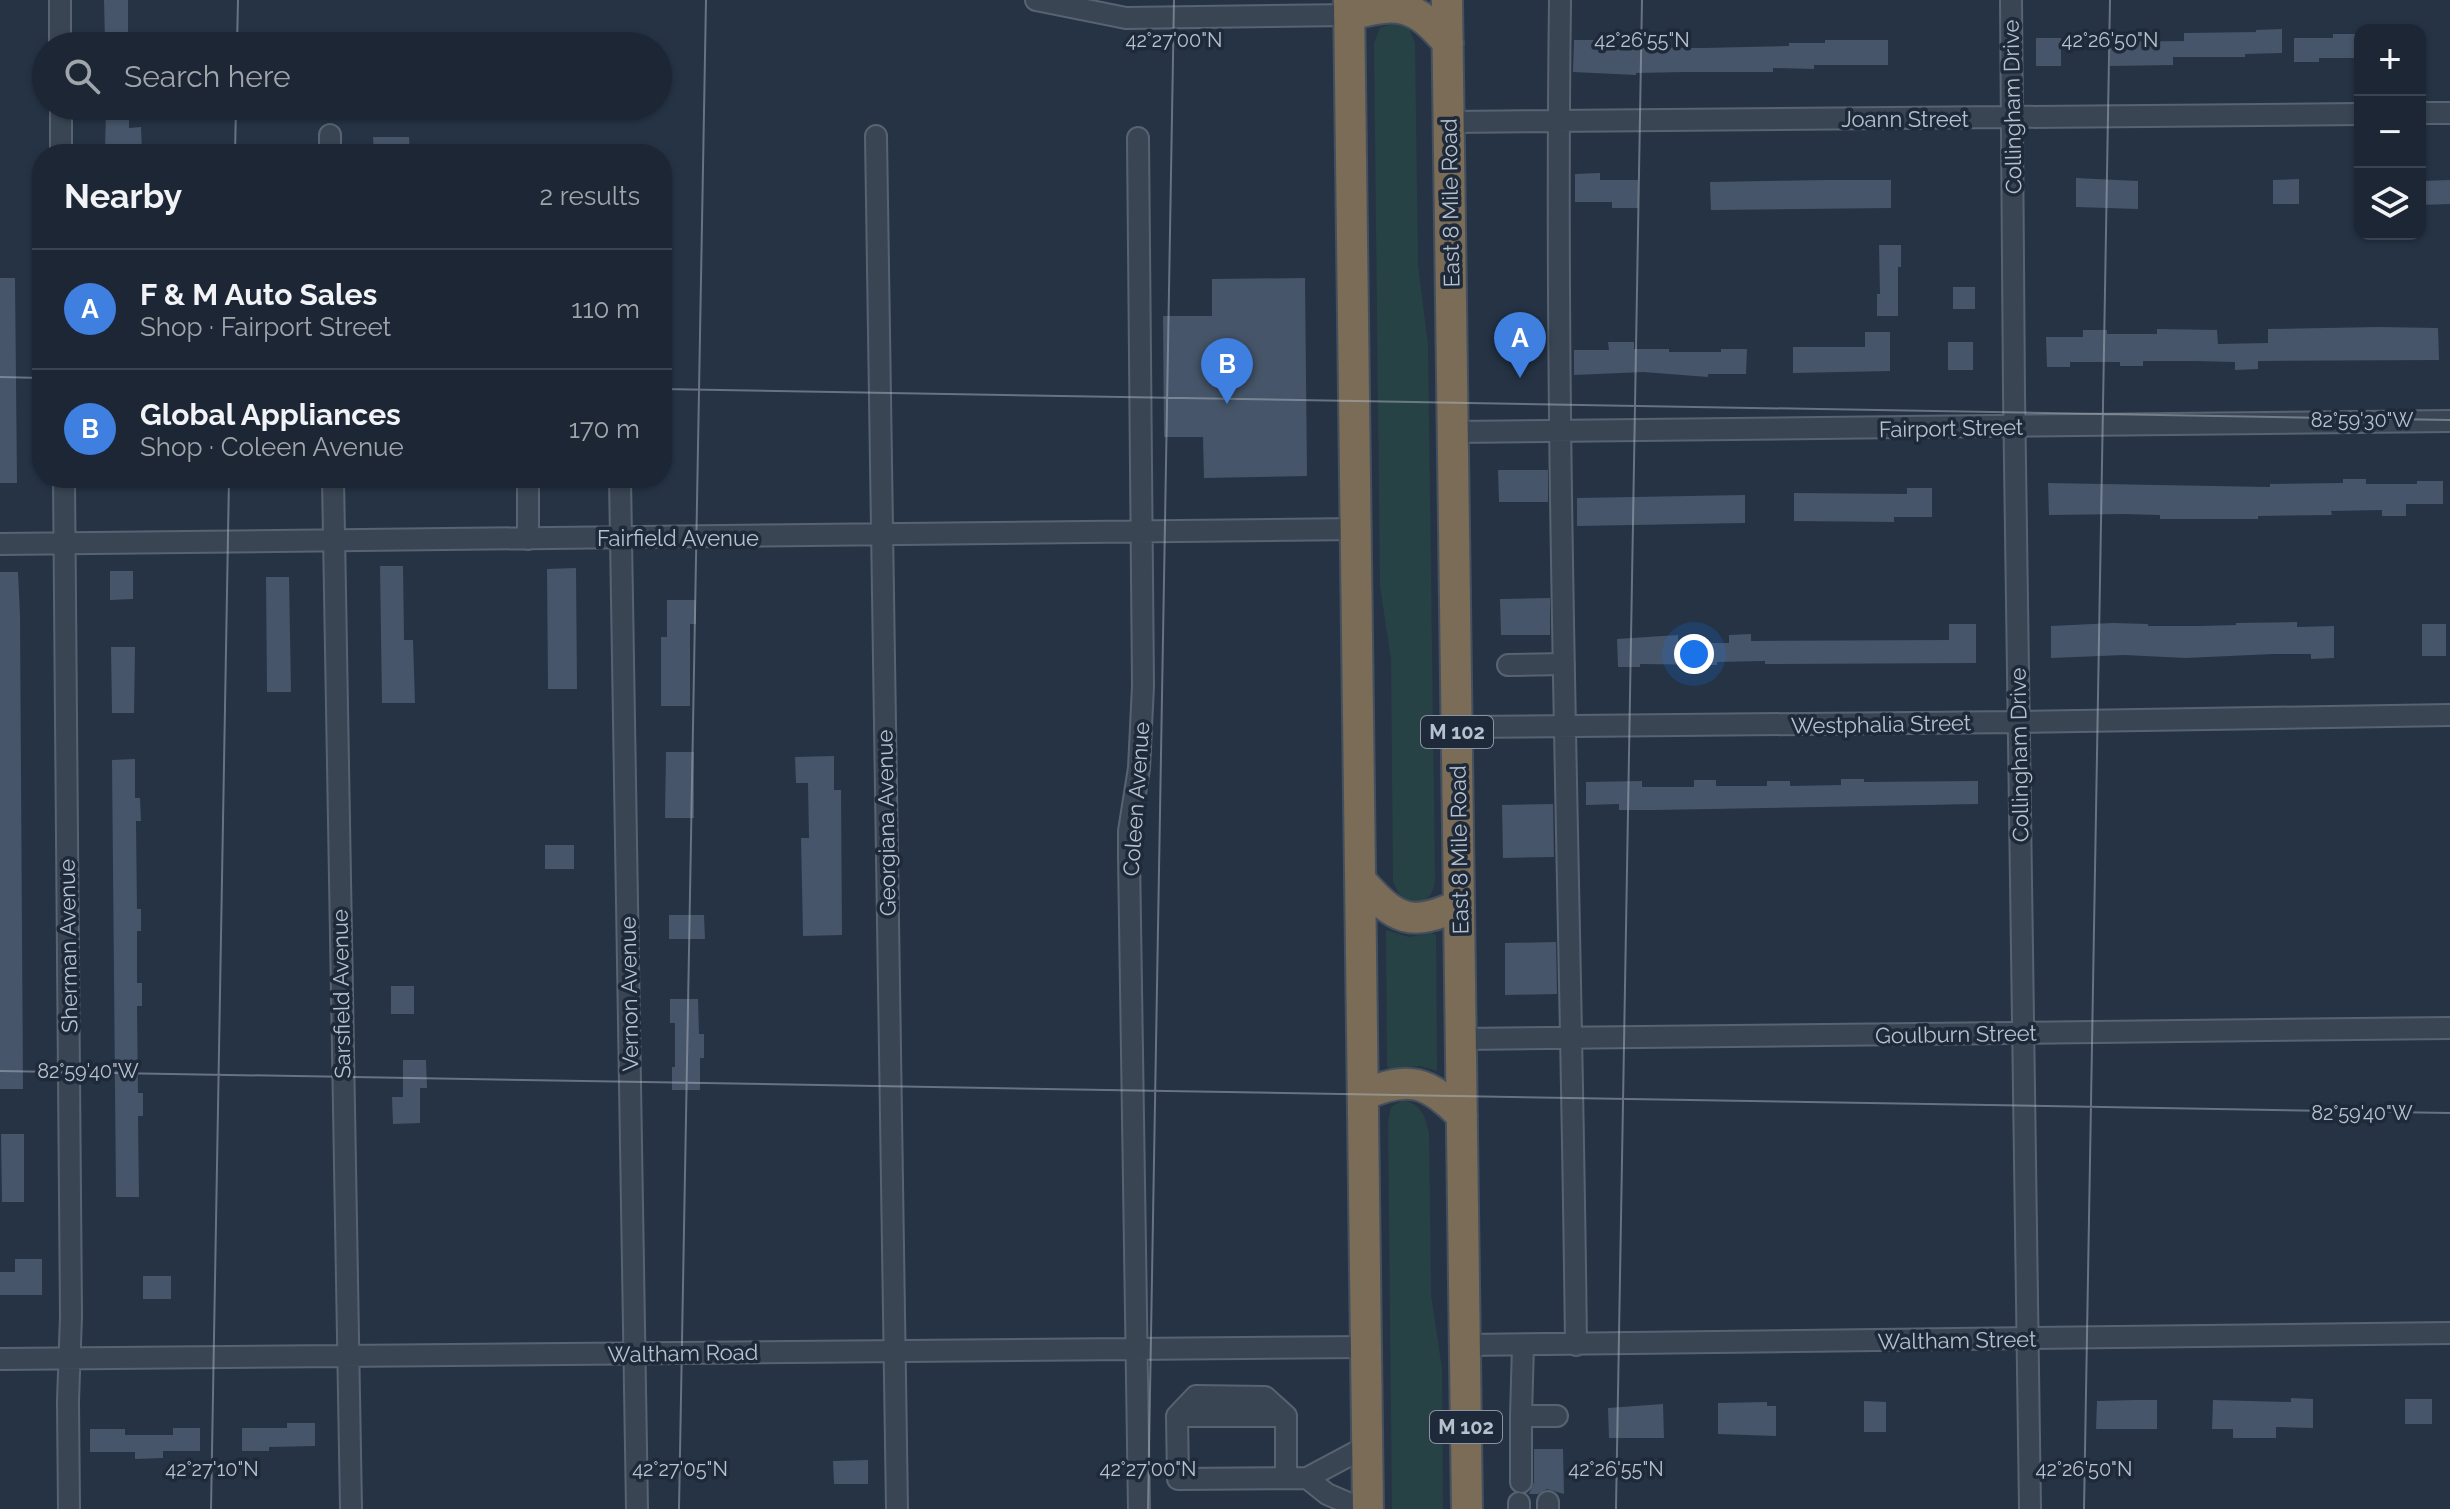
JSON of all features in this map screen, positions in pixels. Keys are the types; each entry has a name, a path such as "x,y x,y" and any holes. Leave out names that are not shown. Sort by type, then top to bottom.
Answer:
{"highway":[{"name":"East 8 Mile Road","path":"1447,0 1467,1509"},
{"path":"1368,1509 1349,8 1406,9 1432,24 1448,43"},
{"path":"1361,881 1384,907 1405,918 1430,917 1459,905"},
{"path":"1363,1095 1394,1084 1419,1084 1443,1096 1462,1116"}],"street":[{"path":"60,0 60,32"},
{"path":"1036,0 1105,6 1126,18 1180,19 1349,8"},
{"path":"1560,0 1558,121 1564,664 1576,1345"},
{"name":"Collingham Drive","path":"2011,0 2030,1509"},
{"path":"2426,113 2450,113"},
{"name":"Joann Street","path":"1449,122 2354,114"},
{"path":"61,120 61,144"},
{"name":"Georgiana Avenue","path":"876,136 897,1509"},
{"name":"Coleen Avenue","path":"1138,138 1143,686 1139,768 1129,831 1129,857 1139,1509"},
{"name":"Fairport Street","path":"1453,432 2450,421"},
{"name":"Sherman Avenue","path":"64,488 69,1509"},
{"name":"Sarsfield Avenue","path":"333,488 351,1509"},
{"path":"528,488 528,539"},
{"name":"Vernon Avenue","path":"620,488 637,1509"},
{"name":"Fairfield Avenue","path":"0,544 1356,529"},
{"path":"1508,665 1564,664"},
{"name":"Westphalia Street","path":"1457,727 2450,715"},
{"name":"Goulburn Street","path":"1461,1039 2450,1028"},
{"name":"Waltham Street","path":"1465,1345 2450,1333"},
{"path":"1521,1482 1523,1345"},
{"name":"Waltham Road","path":"0,1359 1365,1347"},
{"path":"1296,1478 1286,1416 1177,1416 1178,1479 1296,1478 1367,1446"},
{"path":"1521,1416 1557,1416"},
{"path":"1296,1478 1362,1509"}],"green space":[{"path":"1395,23 1409,28 1415,43 1418,266 1428,344 1435,880 1428,897 1412,904 1400,897 1393,881 1391,659 1380,586 1374,43 1380,28"},
{"path":"1386,930 1409,937 1436,935 1437,1071 1420,1066 1387,1067"},
{"path":"1403,1100 1414,1104 1422,1112 1429,1134 1431,1295 1442,1369 1443,1509 1392,1509 1388,1123 1391,1107"}],"building":[{"path":"104,0 128,0 128,32 105,32"},
{"path":"2282,29 2282,53 2245,54 2245,57 2173,57 2173,65 2110,66 2110,42 2184,41 2184,33"},
{"path":"2333,34 2354,34 2354,58 2294,62 2294,38 2333,38"},
{"path":"2036,38 2061,38 2061,66 2036,66"},
{"path":"1574,40 1599,40 1599,47 1703,48 1789,46 1789,43 1825,43 1825,40 1888,40 1888,65 1814,65 1814,69 1773,68 1773,72 1636,75 1573,72"},
{"path":"106,120 129,120 129,128 141,127 142,144 105,144"},
{"path":"373,137 409,137 409,144 373,144"},
{"path":"1600,173 1600,180 1638,180 1638,208 1612,208 1612,202 1575,202 1575,174"},
{"path":"2076,178 2138,181 2138,209 2076,207"},
{"path":"2299,179 2299,204 2273,204 2273,180"},
{"path":"1891,180 1891,208 1711,210 1710,182"},
{"path":"2450,180 2450,204 2426,205 2426,181"},
{"path":"1879,245 1901,245 1898,316 1877,316"},
{"path":"0,278 15,278 17,483 0,483"},
{"path":"1305,278 1307,476 1204,478 1203,437 1164,437 1163,316 1212,316 1212,279"},
{"path":"1953,287 1975,287 1975,309 1953,309"},
{"path":"2438,328 2439,360 2258,361 2258,369 2235,370 2235,362 2194,361 2143,361 2143,366 2120,366 2120,362 2070,362 2070,367 2047,367 2046,337 2083,337 2083,330 2107,330 2107,334 2157,334 2157,329 2217,330 2218,344 2268,343 2268,329"},
{"path":"1865,332 1890,332 1890,371 1793,373 1793,347 1865,347"},
{"path":"1608,342 1634,342 1634,349 1669,349 1669,352 1747,349 1746,374 1708,374 1708,377 1643,372 1574,375 1574,350 1609,350"},
{"path":"1948,342 1973,342 1973,370 1948,370"},
{"path":"1498,470 1548,470 1548,502 1499,502"},
{"path":"2343,479 2366,479 2366,484 2443,481 2443,504 2406,504 2406,516 2382,516 2382,510 2331,511 2332,515 2258,516 2258,519 2160,519 2160,515 2124,514 2049,515 2048,483 2270,487 2270,484 2343,483"},
{"path":"1907,488 1932,488 1932,517 1894,517 1894,522 1794,521 1794,493 1907,494"},
{"path":"1745,495 1745,523 1577,526 1577,498"},
{"path":"380,566 403,566 404,640 413,640 415,703 382,703"},
{"path":"576,568 577,689 548,689 547,569"},
{"path":"110,571 133,571 133,599 110,600"},
{"path":"0,572 18,572 20,616 23,1089 0,1089"},
{"path":"266,577 289,577 291,692 267,692"},
{"path":"1550,598 1550,635 1501,635 1500,599"},
{"path":"667,600 696,600 696,624 690,624 690,706 661,706 661,637 667,637"},
{"path":"2297,622 2297,627 2334,626 2334,658 2311,659 2311,654 2273,654 2186,658 2124,655 2051,658 2051,626 2113,623 2200,626"},
{"path":"1949,624 1976,624 1976,663 1765,664 1765,661 1618,667 1617,639 1678,635 1678,643 1729,643 1729,635 1751,634 1751,641 1949,640"},
{"path":"2422,624 2446,624 2446,656 2422,656"},
{"path":"111,647 135,647 134,713 112,713"},
{"path":"666,752 694,752 694,818 665,818"},
{"path":"834,756 834,790 841,790 842,935 803,936 801,838 809,838 808,783 796,783 795,757"},
{"path":"135,759 135,798 140,798 141,821 136,821 137,909 141,909 141,931 137,931 137,983 142,983 142,1006 137,1006 138,1093 143,1093 143,1116 138,1116 139,1197 116,1197 112,760"},
{"path":"1841,779 1864,779 1864,782 1978,781 1978,804 1655,810 1619,810 1619,804 1586,805 1586,782 1642,781 1642,787 1694,787 1694,780 1716,780 1716,786 1767,786 1767,781 1790,781 1790,786 1841,785"},
{"path":"1553,804 1554,857 1503,858 1502,805"},
{"path":"545,845 574,845 574,869 545,869"},
{"path":"669,915 704,915 705,939 669,939"},
{"path":"1556,942 1557,994 1505,995 1505,943"},
{"path":"391,986 414,986 414,1014 391,1014"},
{"path":"670,999 698,999 699,1034 704,1034 700,1090 672,1090 675,1023 670,1023"},
{"path":"403,1060 426,1060 427,1088 420,1088 420,1123 393,1124 392,1097 403,1097"},
{"path":"1,1134 24,1134 24,1202 2,1202"},
{"path":"15,1259 42,1259 42,1295 0,1295 0,1272 15,1272"},
{"path":"143,1276 171,1276 171,1299 143,1299"},
{"path":"2291,1398 2313,1399 2313,1428 2276,1427 2276,1438 2233,1438 2233,1429 2212,1429 2213,1400 2291,1402"},
{"path":"2405,1399 2432,1399 2432,1424 2405,1424"},
{"path":"2157,1400 2157,1429 2096,1429 2097,1401"},
{"path":"1864,1401 1886,1402 1886,1432 1864,1432"},
{"path":"1767,1402 1767,1406 1776,1406 1776,1436 1718,1434 1718,1403"},
{"path":"1663,1404 1664,1438 1609,1438 1608,1408"},
{"path":"287,1423 315,1423 315,1446 242,1451 242,1428 287,1428"},
{"path":"173,1428 200,1428 200,1451 163,1451 163,1458 135,1459 135,1452 90,1452 90,1429 125,1429 125,1435 173,1435"},
{"path":"1534,1449 1563,1449 1564,1494 1547,1489 1538,1494 1529,1494 1534,1482"},
{"path":"868,1460 868,1484 834,1484 833,1461"}],"place":[{"name":"F & M Auto Sales","path":"1520,378"},
{"name":"Global Appliances","path":"1227,404"}]}
